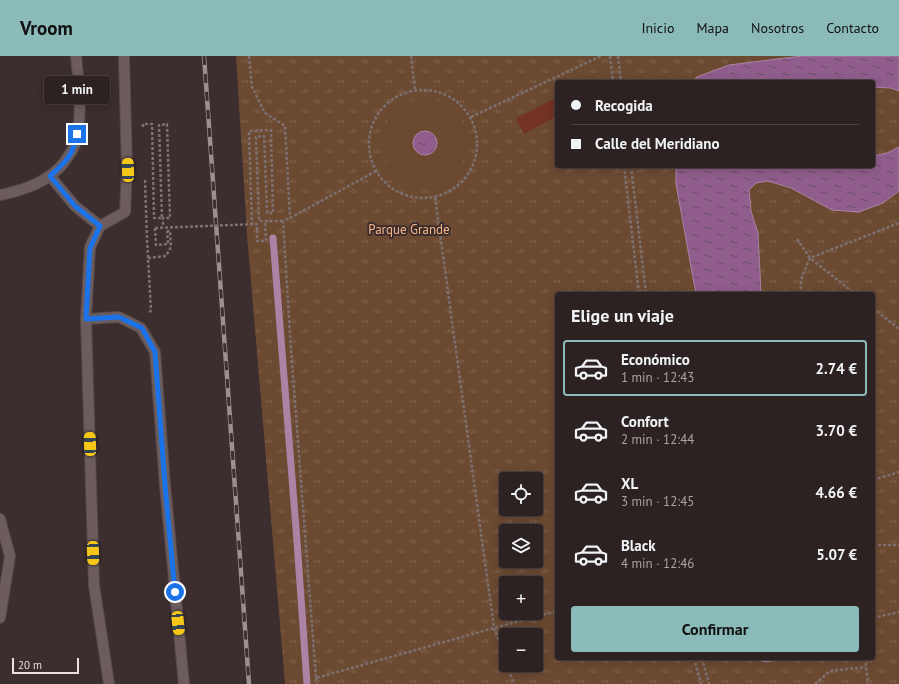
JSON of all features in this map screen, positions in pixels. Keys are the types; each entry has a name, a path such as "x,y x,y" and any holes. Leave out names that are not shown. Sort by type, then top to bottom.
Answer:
{"street":[{"path":"0,195 17,192 50,176 65,162 75,146 79,123 79,89 76,56"},
{"path":"109,684 94,585 86,319 90,248 100,226 125,212 128,170 124,56"},
{"path":"50,176 75,206 100,226"},
{"path":"86,319 119,317 142,328 155,352 165,485 184,684"},
{"path":"0,519 10,556 0,618"}],"path":[{"path":"248,56 252,87 265,113 286,126 290,218"},
{"path":"411,56 415,90"},
{"path":"471,117 601,56"},
{"path":"610,56 613,80"},
{"path":"618,56 621,80"},
{"path":"415,90 432,90 447,95 460,104 471,117 476,133 477,150 473,166 464,180 451,191 436,197 418,198 401,194 386,184 376,171 369,155 369,137 374,120 384,106 398,95 415,90"},
{"path":"143,132 143,124 152,124 154,218 162,218 159,125 167,124 170,218 163,218 163,227"},
{"path":"252,225 249,131 271,130 274,213 267,213 264,136 256,137 259,221 283,220 290,218 376,171"},
{"path":"624,168 639,292"},
{"path":"631,168 646,292"},
{"path":"142,328 151,310 145,178"},
{"path":"436,197 494,628 499,642"},
{"path":"283,220 317,684"},
{"path":"148,258 166,256 171,247 170,231 167,231 168,244 156,245 155,228 257,224 257,241 266,241 265,221"},
{"path":"800,292 802,276 810,258 899,223"},
{"path":"797,238 810,258 852,292"},
{"path":"875,310 899,329"},
{"path":"875,479 899,472"},
{"path":"875,545 899,545"},
{"path":"316,678 555,612"},
{"path":"875,618 899,612"},
{"path":"695,660 701,684"},
{"path":"703,660 709,684"},
{"path":"865,660 868,684"},
{"path":"815,684 830,670 866,667"},
{"path":"510,672 514,684"}],"green space":[{"name":"Parque Grande","path":"236,56 899,56 899,684 285,684 247,234"},
{"path":"425,99 441,102 449,106 461,118 465,126 468,142 465,158 461,166 449,178 441,182 425,185 409,182 401,178 389,166 385,158 382,142 385,126 389,118 401,106 409,102"}],"water":[{"path":"802,56 899,56 899,91 891,88 875,87 875,80 694,80 697,77 729,65"},
{"path":"425,131 434,134 437,143 434,152 425,155 416,152 413,143 416,134"},
{"path":"899,147 899,191 883,203 859,212 832,210 791,188 768,181 756,183 749,190 751,211 758,233 761,292 696,292 676,184 676,168 875,168 875,156 887,153"},
{"path":"757,660 774,660 767,662"}],"building":[{"path":"555,98 555,117 524,134 516,119"}],"waterway":[{"path":"273,238 307,684"}],"railway":[{"path":"204,56 249,684"}],"route":[{"path":"77,134 75,146 65,162 50,176 75,206 100,226 90,248 86,319 119,317 142,328 155,352 175,592"}]}
